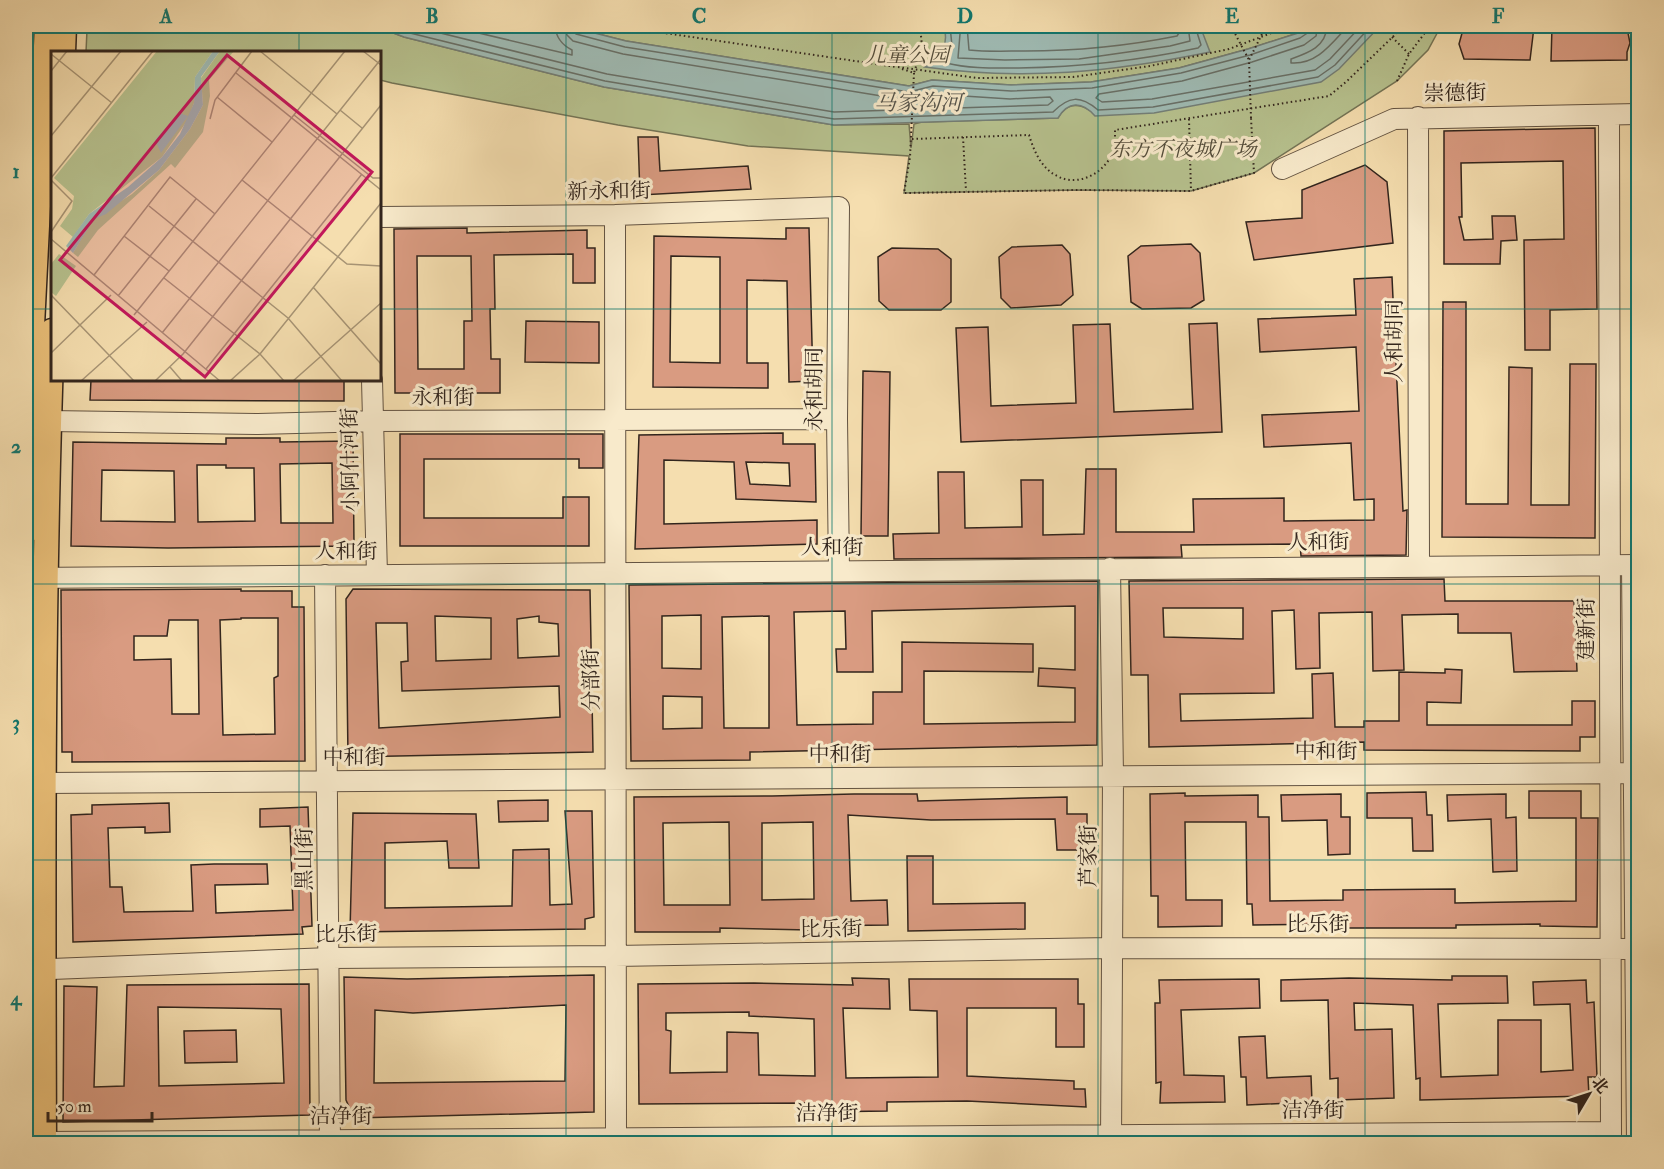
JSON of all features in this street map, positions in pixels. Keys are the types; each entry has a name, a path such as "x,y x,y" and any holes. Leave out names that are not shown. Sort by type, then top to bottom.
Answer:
{"main road":[{"path":"26,531 27,386 47,26"},
{"path":"63,51 64,26"},
{"path":"38,1143 34,969 43,783 35,668 36,578 49,421 51,361"},
{"path":"26,1029 38,1143"}],"street":[{"name":"崇德街","path":"1282,169 1394,119 1638,114"},
{"name":"建新街","path":"1609,115 1611,1138"},
{"name":"人和胡同","path":"1418,117 1419,565"},
{"name":"新永和街","path":"381,217 615,215 839,207"},
{"name":"永和胡同","path":"839,207 837,419 839,571"},
{"name":"分部街","path":"615,215 616,1141"},
{"name":"小阿什河街","path":"372,381 377,575"},
{"name":"永和街","path":"49,421 258,424 373,421 837,419"},
{"name":"人和街","path":"36,578 1635,565"},
{"path":"1635,565 1637,1143"},
{"name":"芦家街","path":"1110,568 1113,776 1111,1139"},
{"name":"黑山街","path":"325,575 330,1142"},
{"name":"中和街","path":"43,783 1636,773"},
{"name":"比乐街","path":"34,969 328,958 1112,948 1637,949"},
{"name":"洁净街","path":"38,1143 1611,1138"}],"path":[{"path":"617,26 915,71 977,78 1073,77 1150,66 1228,49 1290,26"},
{"path":"920,26 922,46 915,71 912,139 904,193 1191,191 1254,173 1249,60 1231,26"},
{"path":"1249,60 1266,26"},
{"path":"912,139 1029,135 1035,154 1048,169 1059,177 1079,180 1094,174 1103,167 1114,149 1115,130 1329,96 1404,26"},
{"path":"1397,81 1409,54 1430,26"},
{"path":"1392,37 1409,54"},
{"path":"1189,119 1191,191"},
{"path":"963,137 966,192"},
{"path":"1078,190 1079,180"}],"green space":[{"path":"26,26 37,26 35,98 26,98"},
{"name":"东方不夜城广场","path":"117,26 378,26 404,37 604,87 834,125 909,124 911,148 914,124 922,122 1058,118 1068,107 1081,106 1091,111 1366,40 1380,26 1441,26 1428,50 1397,81 1254,173 1191,191 904,193 909,156 748,146 618,125 392,83 381,80 381,51 86,51 87,30"},
{"name":"儿童公园","path":"567,26 1308,26 1298,33 1179,68 1091,82 1011,85 932,80 909,86 626,41"}],"water":[{"name":"马家沟河","path":"378,26 567,26 626,41 909,86 932,80 1011,85 1091,82 1179,68 1298,33 1308,26 1380,26 1339,69 1321,82 1154,113 1095,116 1085,108 1075,105 1066,108 1058,118 834,125 604,87 404,37"},
{"path":"944,26 1200,26 1210,52 1138,65 1033,74 925,67 943,50 946,39"}],"building":[{"path":"1464,26 1534,27 1530,60 1464,59 1459,44"},
{"path":"1552,27 1627,28 1630,43 1627,60 1551,61"},
{"path":"1595,128 1597,309 1550,310 1550,350 1525,350 1524,240 1564,239 1563,161 1461,163 1462,217 1459,217 1464,240 1493,239 1492,216 1515,216 1517,240 1501,241 1500,264 1444,264 1444,131"},
{"path":"638,137 658,137 660,171 748,166 751,189 640,195"},
{"path":"1365,165 1387,182 1393,243 1254,260 1246,222 1302,218 1302,190"},
{"path":"467,228 467,233 587,230 587,248 595,248 595,283 573,283 573,254 494,255 495,309 490,309 491,359 500,359 500,393 395,393 394,229","holes":["417,256 471,256 472,321 464,321 464,369 418,369"]},
{"path":"786,228 809,228 813,381 789,382 787,281 747,280 747,363 768,363 768,388 653,387 654,236 786,239","holes":["671,256 720,257 720,363 670,362"]},
{"path":"1191,244 1200,253 1204,300 1191,308 1142,309 1131,302 1128,256 1141,246"},
{"path":"1062,245 1070,254 1073,295 1061,305 1011,308 1001,298 999,257 1012,247"},
{"path":"892,248 938,249 951,259 951,302 941,310 889,310 879,301 878,257"},
{"path":"1392,277 1403,511 1407,510 1406,555 1301,556 1300,544 1181,545 1182,557 894,559 893,534 939,533 938,472 964,472 965,528 1022,527 1021,480 1043,480 1043,535 1084,534 1086,469 1116,469 1116,532 1194,532 1193,499 1284,498 1284,521 1374,520 1374,499 1354,500 1351,443 1264,447 1262,415 1359,411 1356,347 1260,352 1258,319 1356,315 1354,279"},
{"path":"1443,302 1466,302 1466,504 1508,504 1509,367 1532,368 1531,505 1569,505 1570,364 1596,364 1595,538 1442,537"},
{"path":"526,321 599,322 599,363 525,362"},
{"path":"1217,323 1222,432 961,442 956,328 988,327 991,406 1076,403 1073,325 1110,324 1114,412 1193,409 1189,324"},
{"path":"863,371 890,372 888,536 861,536"},
{"path":"91,381 344,381 344,401 90,400"},
{"path":"783,433 783,444 815,444 816,502 736,499 734,462 664,460 664,524 817,520 817,544 635,549 639,435","holes":["746,462 789,463 790,486 750,484"]},
{"path":"400,434 603,434 603,468 579,468 579,459 424,459 424,518 563,518 563,497 589,497 589,546 400,546"},
{"path":"226,438 280,438 280,442 353,441 354,546 168,548 71,546 73,442 226,444","holes":["332,463 333,523 281,523 280,464","197,465 254,468 255,521 198,522","102,470 174,471 175,522 101,521"]},
{"path":"1444,579 1445,601 1574,601 1577,671 1514,672 1511,633 1458,633 1458,614 1402,615 1404,670 1373,671 1372,612 1319,613 1320,668 1296,669 1294,610 1272,611 1274,693 1180,694 1181,721 1313,718 1312,674 1333,673 1335,727 1364,727 1364,721 1399,721 1399,672 1445,673 1445,669 1462,670 1461,703 1427,702 1427,725 1572,725 1572,701 1595,701 1595,737 1580,737 1580,751 1364,750 1364,742 1149,747 1148,675 1131,675 1129,581","holes":["1163,608 1243,608 1243,639 1164,637"]},
{"path":"1098,581 1097,745 750,752 750,760 631,761 629,585","holes":["1075,606 1075,670 1039,668 1038,686 1075,688 1075,722 924,724 924,671 1033,672 1033,644 902,642 902,692 873,692 873,724 797,725 794,612 845,611 846,649 836,649 837,672 873,672 872,611","701,615 701,669 662,668 662,616","769,616 769,728 724,728 722,617","663,696 702,697 702,728 663,729"]},
{"path":"353,589 590,590 593,752 348,757 346,599","holes":["435,616 491,618 491,659 436,661","539,616 539,622 558,624 559,656 518,658 517,619","376,623 407,623 408,661 401,662 402,691 559,686 560,717 379,728"]},
{"path":"61,590 292,591 292,607 304,607 305,761 72,762 72,752 62,752","holes":["278,618 278,676 274,678 275,734 223,735 220,620","169,620 198,620 199,714 172,714 171,659 134,660 134,636 167,636"]},
{"path":"1529,791 1581,791 1581,818 1598,818 1597,927 1540,926 1540,924 1456,925 1456,928 1343,928 1343,924 1253,925 1252,904 1247,904 1246,822 1185,822 1186,900 1222,900 1222,926 1158,927 1158,896 1151,896 1150,794 1258,795 1258,817 1269,817 1270,901 1343,900 1343,890 1455,889 1455,903 1576,901 1576,818 1529,818"},
{"path":"1426,792 1427,815 1432,815 1433,851 1413,851 1412,818 1367,818 1367,793"},
{"path":"917,794 918,801 1067,797 1067,814 1087,814 1087,850 1057,850 1055,819 931,820 848,815 851,901 887,900 888,925 809,926 809,930 720,928 720,932 635,932 634,797","holes":["729,822 730,905 664,905 663,823","813,822 814,899 762,900 762,823"]},
{"path":"1341,794 1341,817 1350,817 1350,854 1328,855 1327,820 1282,821 1281,795"},
{"path":"1506,794 1506,818 1516,817 1517,871 1493,872 1491,819 1448,821 1447,795"},
{"path":"548,800 548,821 499,822 498,801"},
{"path":"169,803 170,832 145,833 145,827 108,828 110,887 122,887 124,912 193,911 191,865 214,864 267,864 268,884 215,885 216,913 293,910 290,826 260,827 260,809 308,807 312,926 302,927 303,934 73,942 71,815 92,814 92,805"},
{"path":"565,811 592,811 594,917 585,919 585,929 350,932 353,813 476,814 479,868 449,868 447,841 385,843 385,908 512,906 513,850 549,849 550,905 572,904"},
{"path":"907,856 933,856 933,904 1025,903 1025,929 908,931"},
{"path":"594,975 594,1112 354,1118 346,1100 344,977 407,979","holes":["566,1005 565,1081 374,1083 375,1010 413,1013"]},
{"path":"1452,976 1507,976 1508,1003 1438,1004 1441,1077 1498,1075 1498,1020 1541,1020 1541,1072 1573,1070 1570,1004 1534,1005 1533,982 1586,980 1587,1003 1594,1002 1597,1077 1588,1077 1589,1096 1420,1100 1420,1078 1416,1079 1413,1005 1354,1003 1355,1030 1392,1029 1394,1098 1338,1100 1338,1078 1330,1079 1328,1000 1281,1001 1281,980 1349,978 1452,980"},
{"path":"852,978 889,979 890,1009 843,1008 846,1078 938,1077 937,1011 910,1010 909,979 1078,979 1078,1004 1084,1004 1084,1047 1056,1047 1056,1008 967,1008 967,1076 1074,1081 1074,1089 1085,1089 1086,1107 967,1101 887,1102 887,1111 816,1112 815,1103 639,1104 638,984 853,985","holes":["749,1012 749,1016 814,1019 815,1076 759,1075 758,1033 727,1032 727,1072 670,1073 671,1031 666,1030 666,1013"]},
{"path":"1259,979 1260,1008 1181,1010 1184,1075 1224,1076 1225,1102 1160,1103 1161,1082 1156,1083 1155,1003 1160,1003 1159,980"},
{"path":"309,984 310,1115 63,1122 64,986 97,987 94,1087 124,1086 127,985","holes":["158,1007 281,1009 284,1083 159,1086"]},
{"path":"236,1030 237,1062 185,1063 184,1031"},
{"path":"1265,1036 1267,1078 1311,1076 1312,1102 1247,1105 1246,1077 1241,1077 1239,1037"}]}
